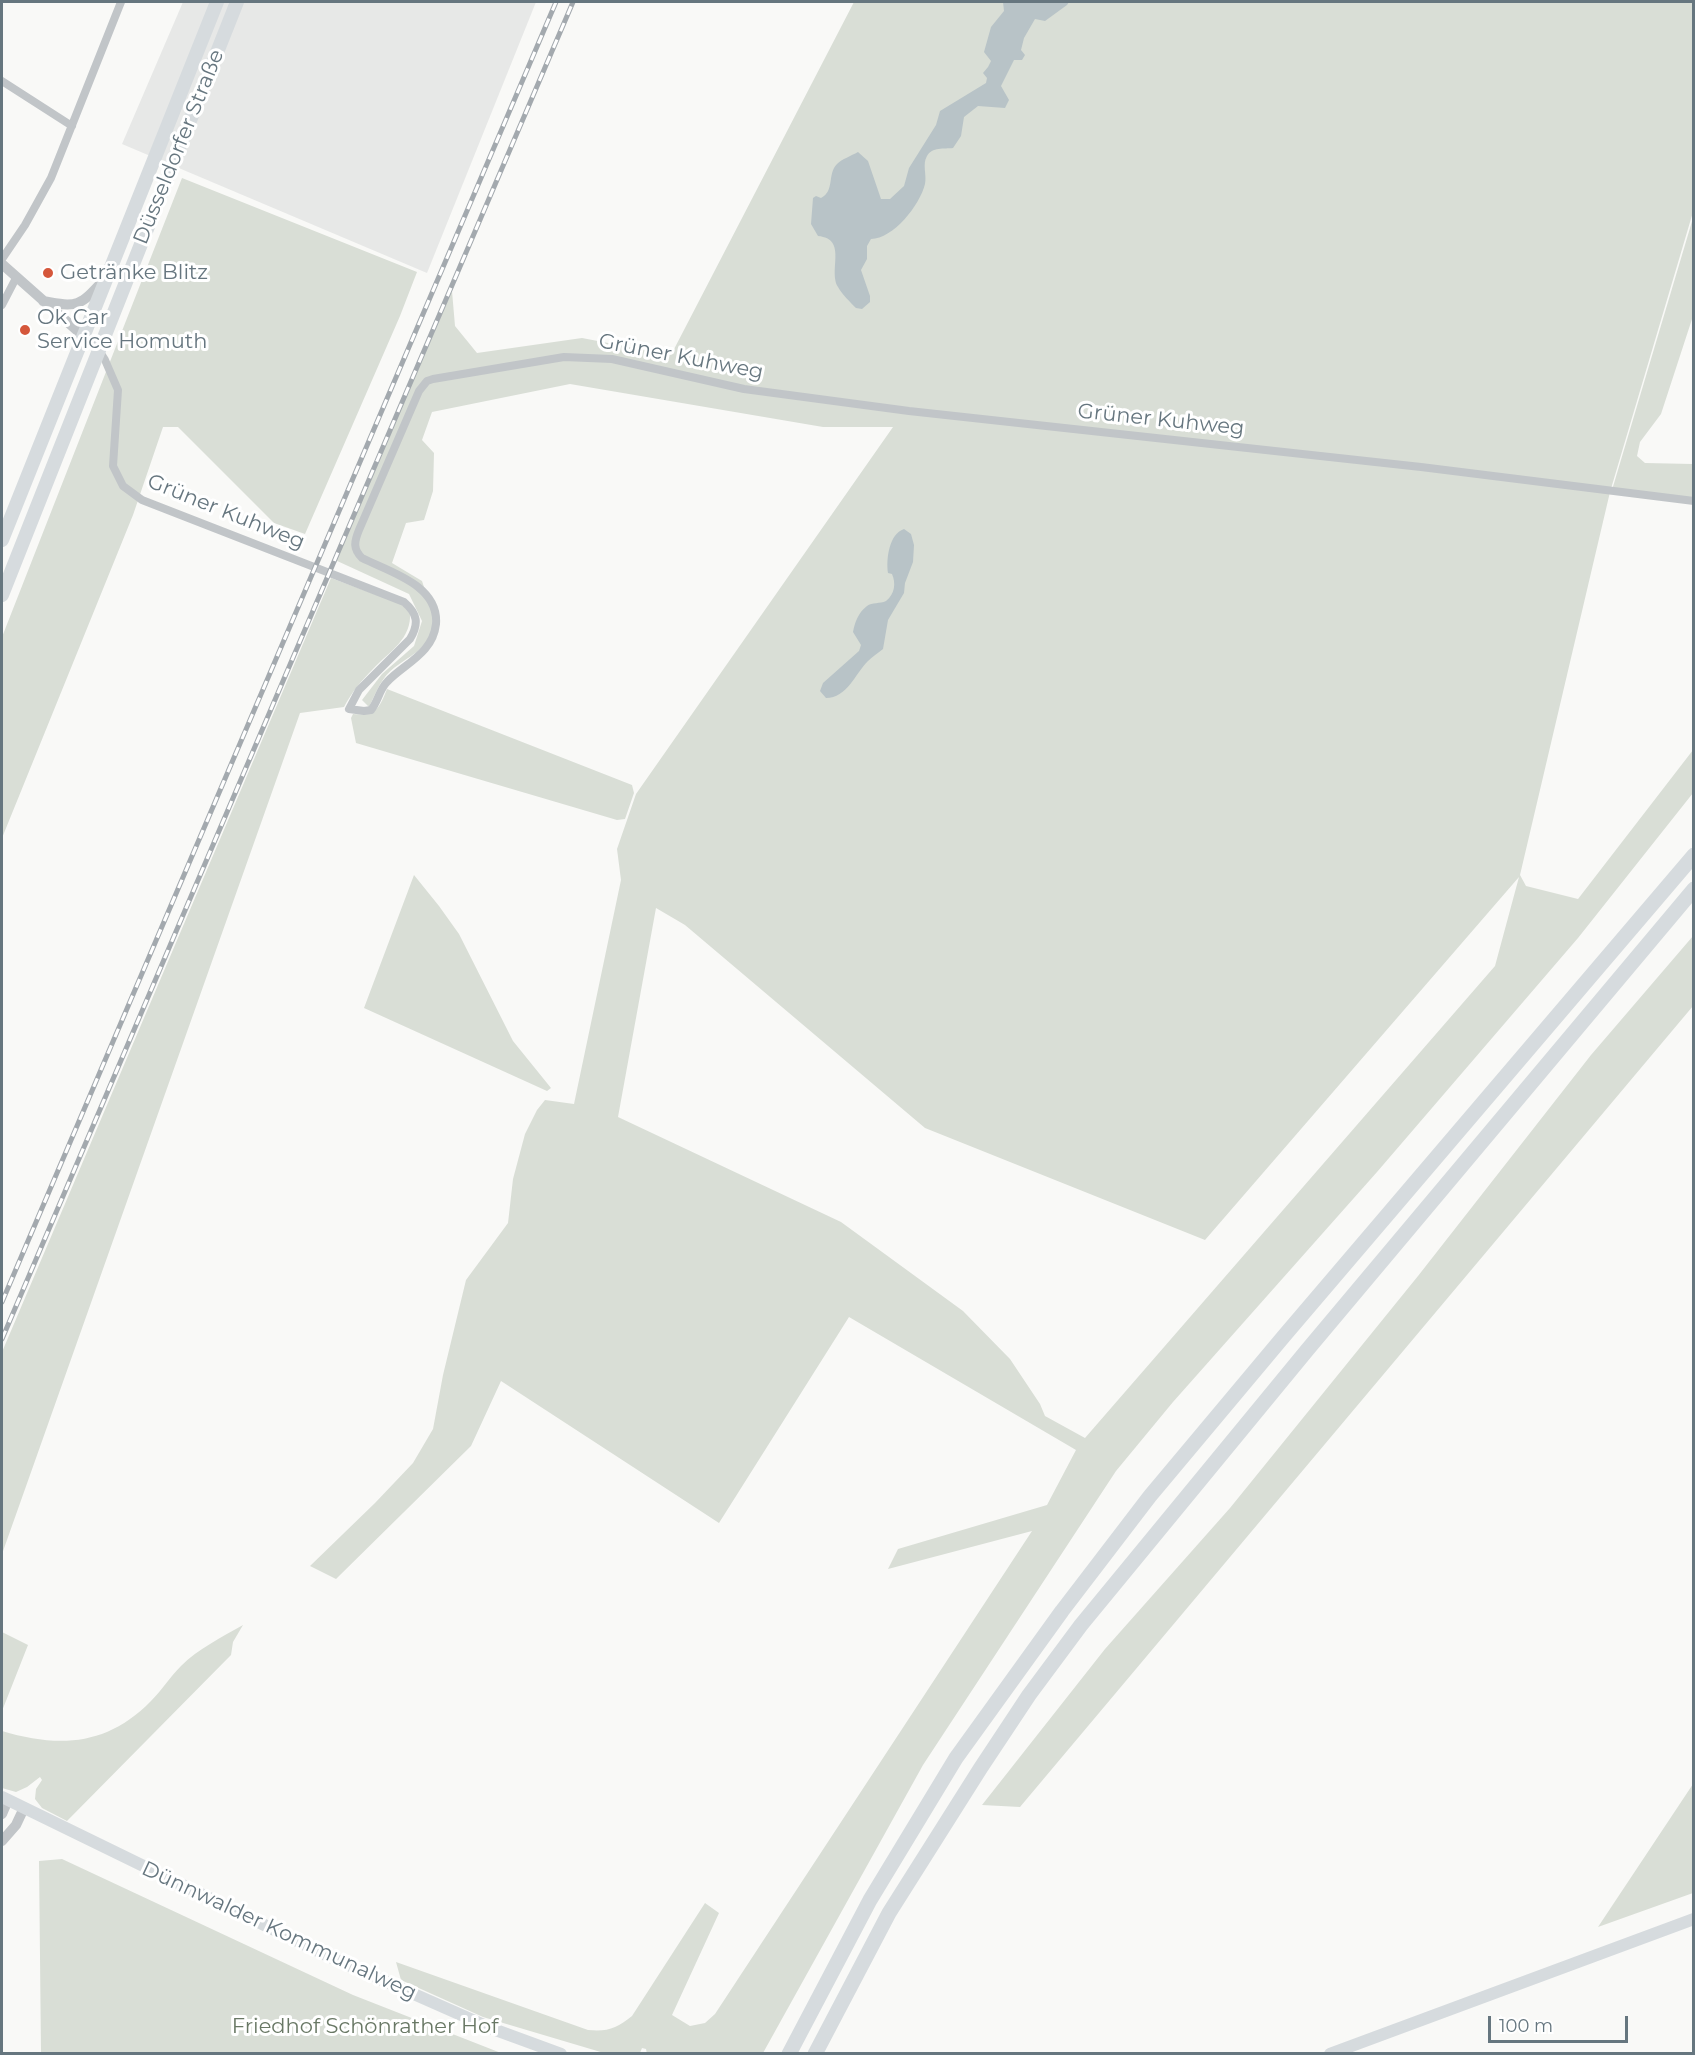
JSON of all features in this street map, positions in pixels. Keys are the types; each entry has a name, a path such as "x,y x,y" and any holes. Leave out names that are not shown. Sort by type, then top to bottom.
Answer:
{"highway":[{"path":"789,2054 870,1900 956,1758 1062,1611 1185,1454 1540,1033 1694,855"},
{"path":"815,2054 889,1913 986,1759 1029,1695 1081,1625 1694,889"}],"main road":[{"name":"Düsseldorfer Straße","path":"2,540 217,2"},
{"name":"Düsseldorfer Straße","path":"2,595 237,2"},
{"name":"Dünnwalder Kommunalweg","path":"5,1798 382,1981 493,2029 561,2054"},
{"path":"1330,2054 1694,1919"}],"street":[{"path":"2,259 42,196 121,2"},
{"path":"2,81 72,126"},
{"path":"2,264 98,349"},
{"path":"2,305 16,278"},
{"path":"42,301 64,305 78,304 106,278"},
{"name":"Grüner Kuhweg","path":"98,349 118,390 113,466 123,486 142,500 404,602 412,609 416,629 410,639 354,696 349,709 364,711 371,710 375,705 386,682 425,650 435,630 432,601 423,591 414,584 362,558 354,547 358,530 419,391 427,381 433,379 564,357 612,359 744,389 909,411 1421,467 1694,501"},
{"path":"2,1814 5,1798"},
{"path":"2,1841 16,1825 24,1808"}],"shaded area":[{"path":"183,2 536,2 427,273 122,144"},
{"path":"1003,2 1069,2 1045,21 1035,19 1024,38 1021,50 1025,55 1022,60 1014,60 1001,86 1009,100 1005,108 978,106 964,117 961,136 953,148 929,153 925,162 925,184 912,211 888,233 871,239 867,246 867,259 861,270 870,302 862,309 856,308 838,287 835,280 836,256 832,243 827,238 818,236 811,224 813,198 816,196 821,198 828,191 832,173 837,164 858,152 868,161 881,199 890,199 904,186 909,168 936,125 940,111 986,83 987,78 983,73 991,61 984,52 991,27 1004,11"},
{"path":"904,529 911,534 914,545 913,562 905,583 904,593 888,620 883,649 863,666 845,690 826,698 820,691 823,683 859,651 861,645 853,632 859,615 869,605 886,601 893,592 893,577 888,573 888,554 895,536"}],"green space":[{"path":"854,2 1693,2 1693,212 1610,492 1520,875 1526,886 1578,899 1693,750 1693,793 1578,938 1377,1172 1173,1402 1116,1471 923,1765 763,2053 647,2054 646,2049 642,2048 640,2053 604,2053 483,2017 401,1980 396,1962 588,2030 607,2030 622,2024 632,2016 705,1903 719,1913 672,2015 690,2026 705,2023 715,2014 1032,1531 888,1569 898,1549 1047,1505 1076,1450 849,1317 719,1523 501,1381 471,1446 336,1579 310,1566 413,1463 433,1429 443,1375 466,1280 508,1223 513,1179 525,1134 537,1110 545,1100 574,1104 621,880 617,849 636,794 893,427 823,427 570,384 432,412 422,440 434,453 433,491 424,520 406,523 392,563 422,581 431,609 432,626 424,645 385,677 369,707 362,700 382,674 414,646 422,621 409,594 335,560 452,291 455,326 477,353 582,338 671,355","holes":["1519,877 1495,966 1085,1438 1045,1416 1040,1404 1010,1359 963,1311 841,1222 618,1117 656,908 685,925 925,1128 1205,1240"]},
{"path":"182,178 417,272 305,534 274,523 178,427 163,427 133,515 2,838 2,637"},
{"path":"1693,218 1693,316 1661,414 1640,442 1637,456 1645,463 1693,464 1693,500 1612,490"},
{"path":"331,578 401,604 410,612 407,630 399,644 361,682 344,707 300,713 2,1554 2,1352"},
{"path":"387,689 632,785 634,793 625,819 617,820 356,743 351,718 353,714 367,714 376,710"},
{"path":"414,875 459,934 513,1041 551,1088 547,1091 364,1008"},
{"path":"1693,936 1693,1006 1020,1807 982,1805 1105,1649 1230,1508 1418,1276 1591,1055"},
{"path":"243,1625 233,1642 231,1655 67,1821 42,1808 35,1799 36,1789 42,1780 40,1777 16,1792 2,1788 2,1731 43,1740 63,1741 100,1735 134,1716 195,1654"},
{"path":"2,1632 28,1645 2,1711"},
{"path":"1693,1784 1693,1893 1598,1927"},
{"name":"Friedhof Schönrather Hof","path":"62,1859 353,1995 501,2053 41,2053 39,1861"}],"railway":[{"path":"2,1302 556,2"},
{"path":"2,1339 573,2"}],"place":[{"name":"Getränke Blitz","path":"48,273"},
{"name":"Ok Car Service Homuth","path":"25,330"}]}
